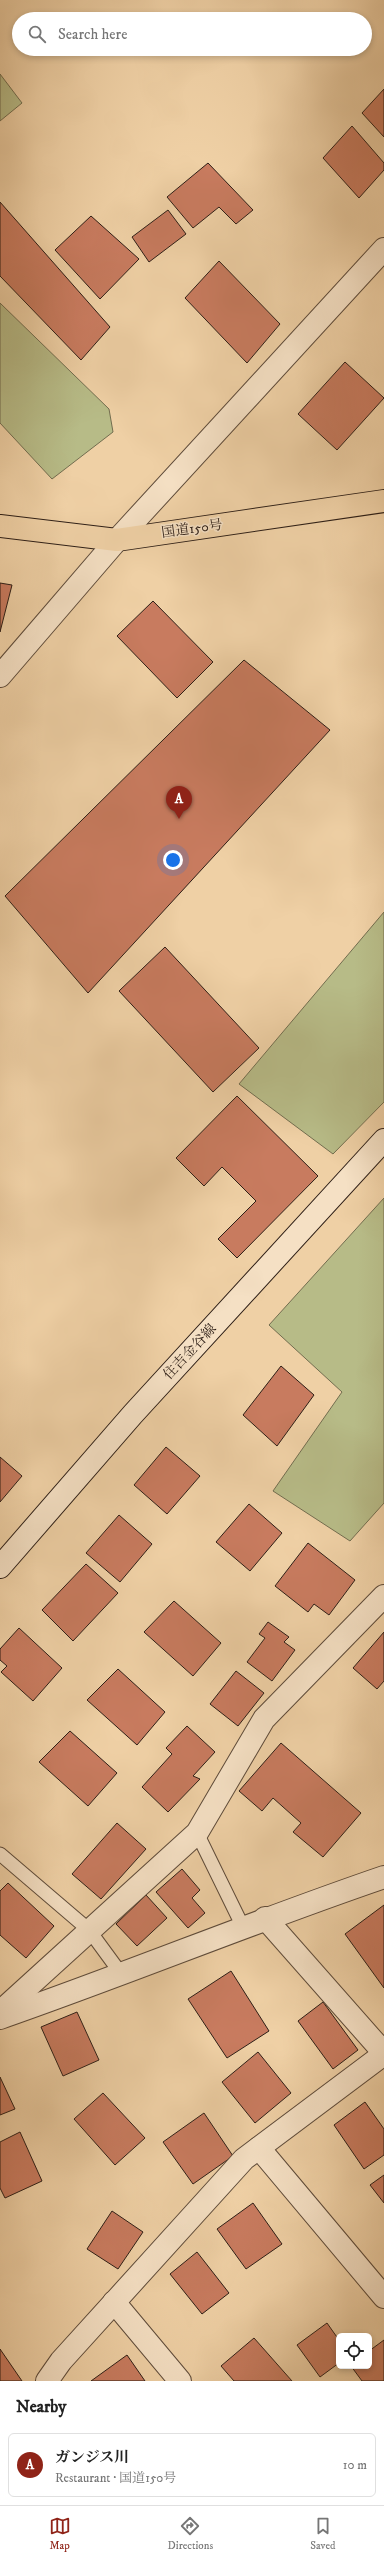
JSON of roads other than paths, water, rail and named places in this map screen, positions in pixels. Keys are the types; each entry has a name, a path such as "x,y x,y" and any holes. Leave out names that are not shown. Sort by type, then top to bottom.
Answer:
{"highway":[{"name":"国道150号","path":"0,526 117,540 384,501"}],"street":[{"path":"0,676 117,540 384,248"},
{"name":"住吉金谷線","path":"0,1568 133,1414 384,1140"},
{"path":"0,2012 197,1833 264,1719 384,1596"},
{"path":"0,2018 122,1975 265,1918 384,1877"},
{"path":"47,2381 61,2361 244,2159 384,2053 265,1918"},
{"path":"259,2148 384,2297"},
{"path":"114,2302 180,2381"}],"lane":[{"path":"197,1833 243,1927"},
{"path":"0,1854 89,1930 122,1975"}],"place":[{"name":"ガンジス川","path":"179,819"}]}
